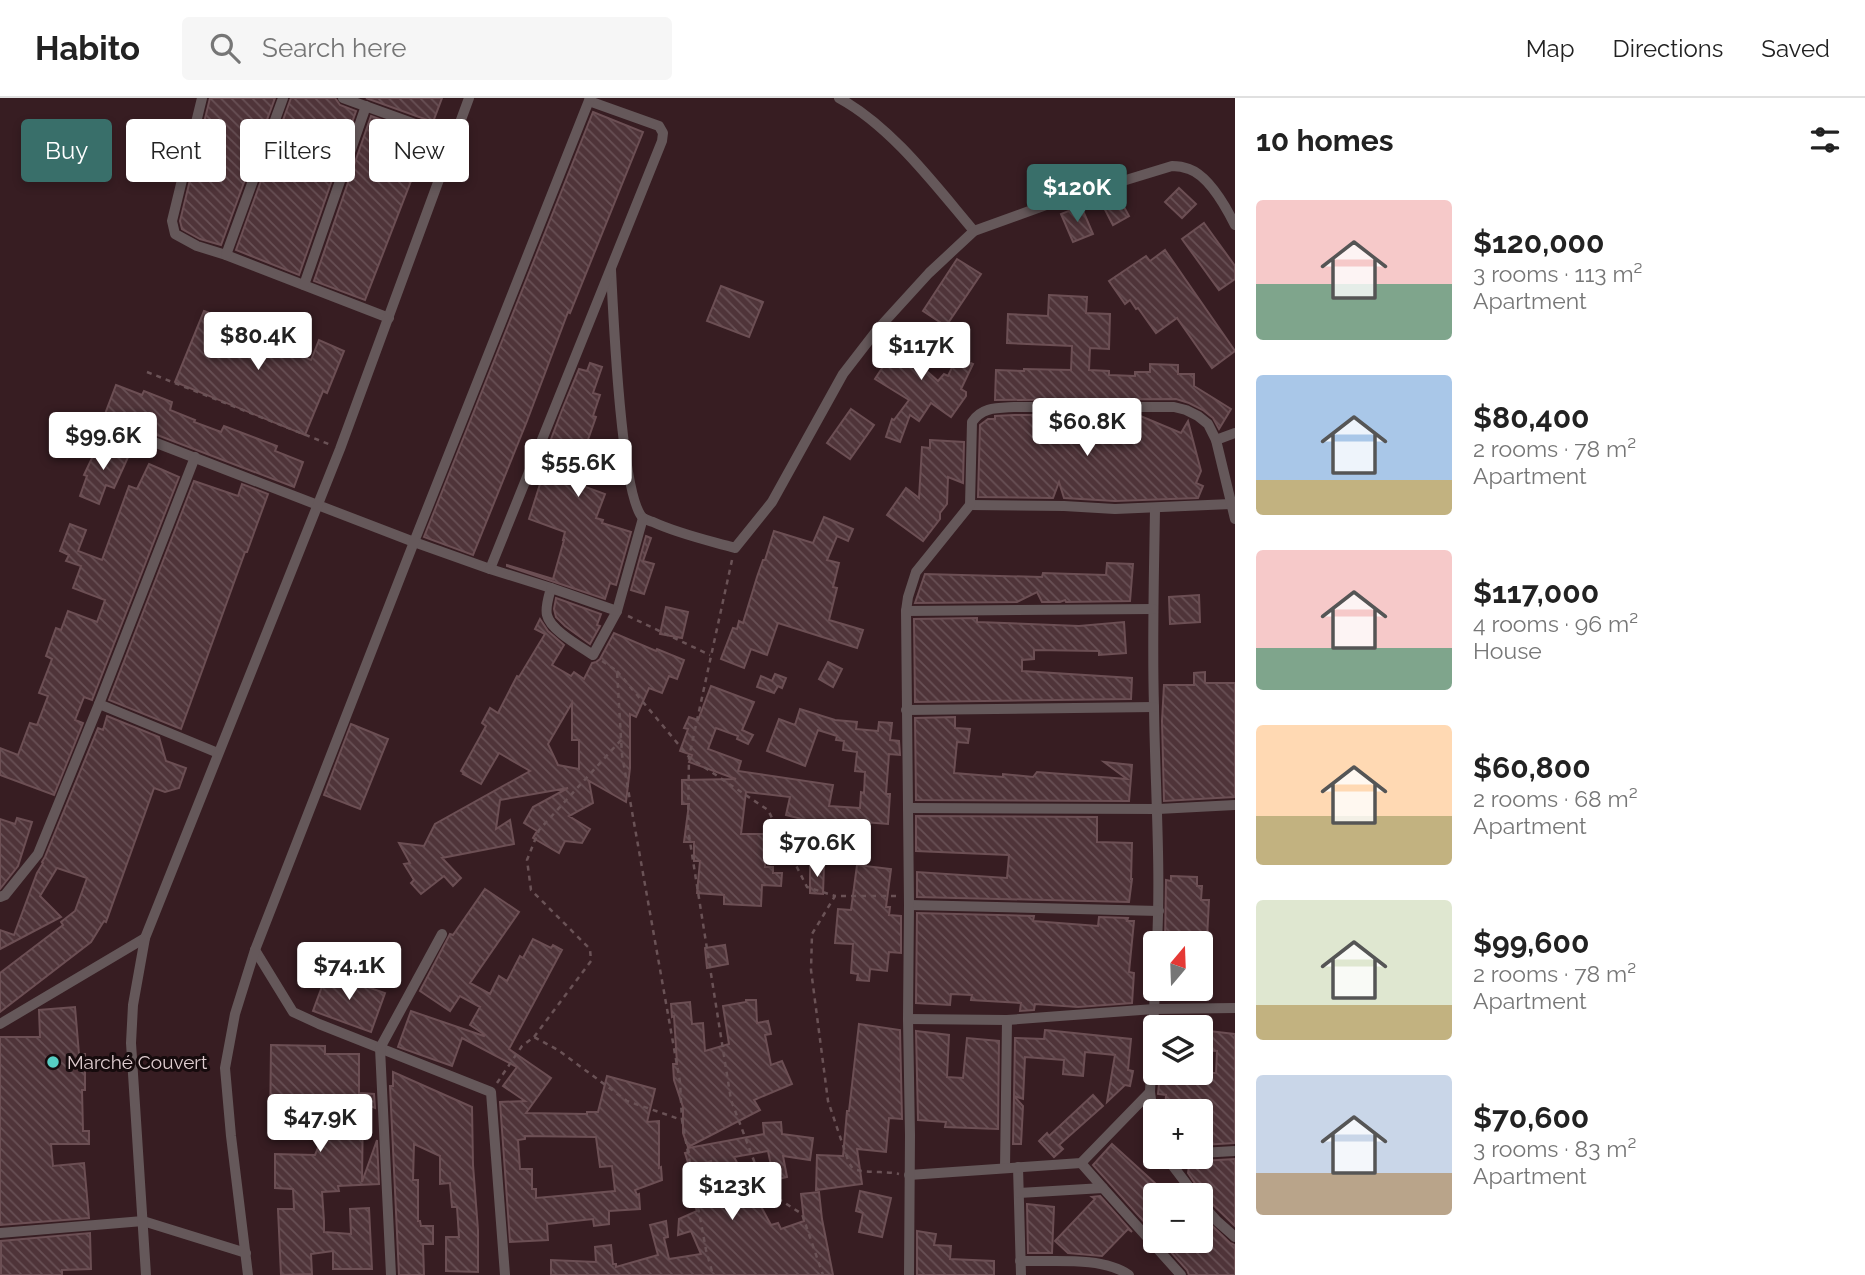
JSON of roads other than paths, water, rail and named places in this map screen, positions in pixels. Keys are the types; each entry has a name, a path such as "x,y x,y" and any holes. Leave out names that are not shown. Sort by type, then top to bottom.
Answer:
{"street":[{"path":"202,98 172,220 175,234 389,318"},
{"path":"226,255 283,98"},
{"path":"344,98 402,119"},
{"path":"461,119 469,98"},
{"path":"839,98 861,110 911,157 974,231"},
{"path":"248,1275 225,1069 235,1014 255,950 590,99 659,126 663,133 662,141 490,569"},
{"path":"304,285 366,106"},
{"path":"643,518 735,548 772,502 843,374 886,320 929,273 974,231 1056,201 1172,166 1190,169 1205,180 1224,204 1235,225"},
{"path":"146,1275 131,1044 133,1005 145,938 340,449 438,182"},
{"path":"551,588 546,614 550,623 593,655 617,611 643,518 632,488 625,446 611,270"},
{"path":"909,1275 906,611 916,572 970,505 972,422 980,412 990,408 1174,407 1186,410 1208,424 1216,440 1235,519"},
{"path":"120,429 414,542 617,611"},
{"path":"1216,440 1235,433"},
{"path":"0,897 5,895 38,854 195,457"},
{"path":"970,505 1155,509 1231,504"},
{"path":"1155,509 1153,609 1158,809 1157,931"},
{"path":"906,611 1153,609"},
{"path":"99,704 218,753"},
{"path":"906,710 1154,707"},
{"path":"908,808 1158,809 1235,805"},
{"path":"909,900 1158,911"},
{"path":"391,1275 380,1048 442,934"},
{"path":"0,1024 145,938"},
{"path":"255,950 293,1012 491,1092 505,1275"},
{"path":"1151,1099 1154,1001"},
{"path":"908,1019 1007,1020 1154,1010 1235,1008"},
{"path":"1005,1168 1007,1020"},
{"path":"909,1175 1081,1163 1150,1092"},
{"path":"1213,1152 1235,1151"},
{"path":"1081,1163 1181,1275"},
{"path":"1018,1167 1021,1275"},
{"path":"1175,1169 1186,1183"},
{"path":"1019,1193 1103,1188"},
{"path":"1213,1217 1235,1237"},
{"path":"0,1233 143,1221 246,1253"},
{"path":"1020,1261 1108,1265 1129,1275"}],"place":[{"name":"Marché Couvert","path":"53,1062"}]}
